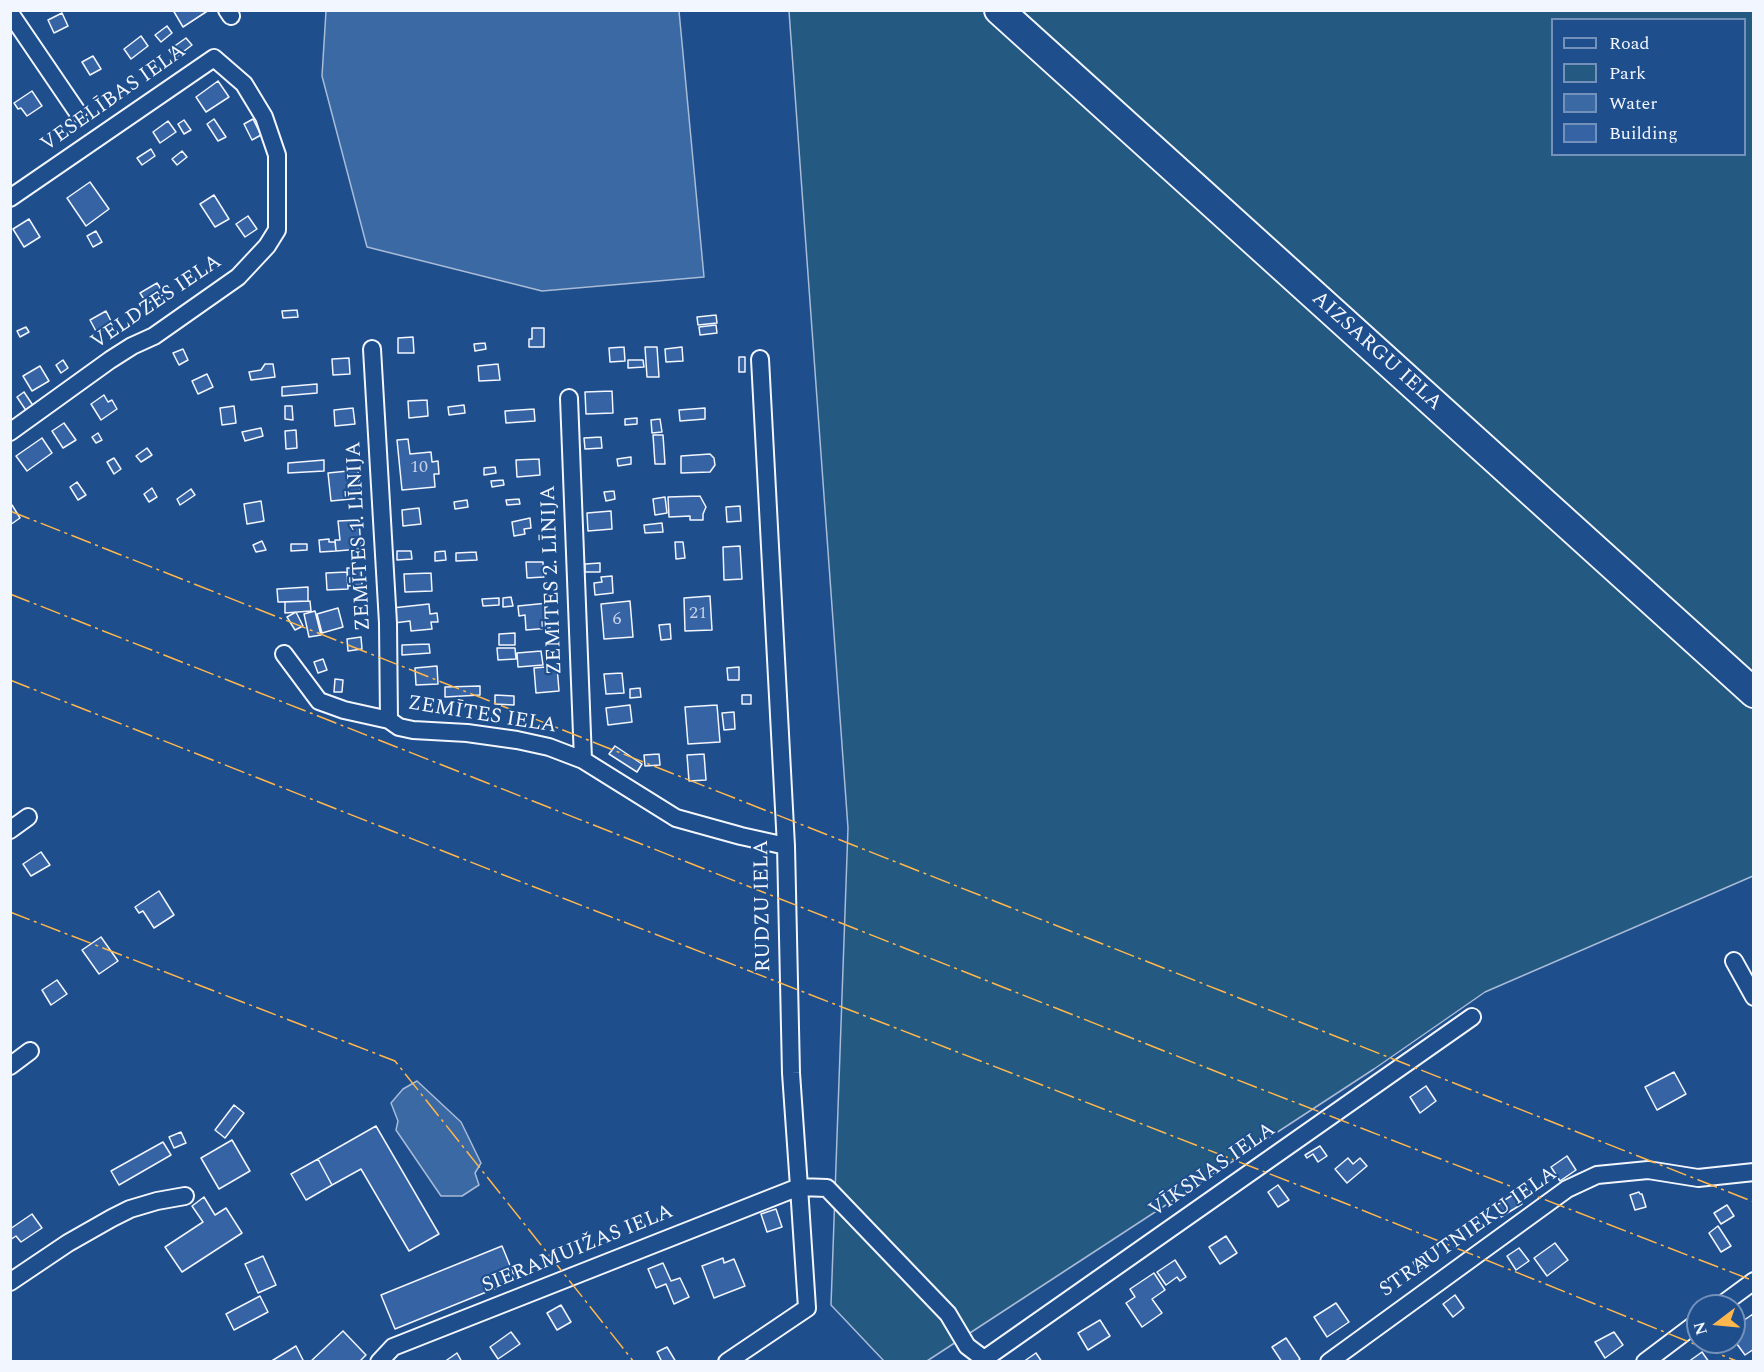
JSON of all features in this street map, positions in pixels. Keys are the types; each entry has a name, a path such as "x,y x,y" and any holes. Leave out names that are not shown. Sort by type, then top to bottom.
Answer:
{"highway":[{"name":"AIZSARGU IELA","path":"999,10 1754,693"}],"street":[{"name":"VESELĪBAS IELA","path":"10,13 78,113"},
{"name":"VESELĪBAS IELA","path":"10,198 214,58"},
{"name":"VELDZES IELA","path":"10,432 110,360 154,336 238,277 267,246 277,230 277,155 264,117 244,84 214,58"},
{"name":"ZEMĪTES 1. LĪNIJA","path":"372,349 388,623 389,720"},
{"name":"RUDZU IELA","path":"727,1362 807,1308 791,1073 786,846 760,359"},
{"name":"ZEMĪTES 2. LĪNIJA","path":"569,398 583,760"},
{"name":"ZEMĪTES IELA","path":"284,654 319,701 344,710 389,720 399,728 467,733 549,747 583,760 676,818 786,846"},
{"path":"10,830 28,817"},
{"path":"1734,961 1754,997"},
{"name":"VĪKSNAS IELA","path":"984,1360 1472,1017"},
{"path":"10,1066 30,1051"},
{"name":"STRAUTNIEKU IELA","path":"1329,1362 1567,1189 1597,1175 1648,1170 1698,1178 1754,1172"},
{"path":"799,1187 828,1188 948,1314 967,1346 984,1360"},
{"name":"SIERAMUIŽAS IELA","path":"379,1362 393,1347 799,1187"},
{"path":"10,1282 68,1243 112,1218 157,1201 185,1196"},
{"path":"1736,1294 1754,1281"},
{"path":"1645,1362 1686,1331"}],"green space":[{"path":"789,11 1753,11 1753,876 1485,992 1374,1069 927,1361 884,1361 831,1305 848,828"}],"water":[{"path":"326,11 679,11 704,277 542,291 367,247 322,76"},
{"path":"417,1081 461,1122 481,1163 475,1173 479,1185 462,1196 441,1196 396,1130 398,1121 391,1103 403,1089"}],"building":[{"path":"173,10 209,10 183,27"},
{"path":"62,13 68,26 54,33 48,20"},
{"path":"167,26 172,33 161,42 155,35"},
{"path":"141,36 148,46 131,59 124,49"},
{"path":"186,38 192,45 175,58 169,50"},
{"path":"93,56 101,69 90,75 82,62"},
{"path":"218,81 229,97 206,112 196,97"},
{"path":"32,91 42,106 27,116 14,103"},
{"path":"214,119 226,137 218,141 207,124"},
{"path":"253,119 261,135 252,140 244,124"},
{"path":"184,120 191,130 184,134 178,124"},
{"path":"168,121 176,132 160,143 153,132"},
{"path":"151,149 155,156 142,165 137,158"},
{"path":"182,151 187,157 177,165 172,159"},
{"path":"90,182 109,209 86,226 67,198"},
{"path":"214,195 229,219 215,227 200,204"},
{"path":"248,216 257,229 245,237 236,224"},
{"path":"29,219 40,237 24,247 13,229"},
{"path":"96,231 102,242 93,247 87,236"},
{"path":"157,283 164,294 147,304 140,293"},
{"path":"297,310 298,317 283,318 282,311"},
{"path":"106,311 113,325 97,333 90,320"},
{"path":"716,315 717,323 698,325 697,317"},
{"path":"716,325 717,333 700,335 699,327"},
{"path":"26,327 29,332 20,337 17,331"},
{"path":"532,328 544,328 544,347 529,347"},
{"path":"413,337 414,353 398,353 398,338"},
{"path":"485,343 486,349 475,351 474,344"},
{"path":"624,347 625,361 610,362 609,348"},
{"path":"645,347 657,347 659,377 647,377"},
{"path":"682,347 683,361 666,362 665,349"},
{"path":"183,349 188,360 179,365 173,353"},
{"path":"739,357 745,357 745,372 739,372"},
{"path":"349,358 350,374 333,375 332,359"},
{"path":"63,360 68,368 61,373 56,365"},
{"path":"628,360 643,360 644,367 628,368"},
{"path":"265,364 273,364 275,377 251,380 249,372 261,370"},
{"path":"498,364 500,380 479,381 478,366"},
{"path":"40,366 49,381 32,391 23,376"},
{"path":"207,374 213,387 198,394 192,381"},
{"path":"317,384 317,393 282,396 282,387"},
{"path":"612,391 613,413 586,414 585,392"},
{"path":"24,392 34,407 27,412 17,397"},
{"path":"104,395 108,402 112,400 117,409 101,420 91,404"},
{"path":"427,400 428,416 409,418 408,401"},
{"path":"464,405 465,413 449,415 448,407"},
{"path":"234,406 236,423 222,425 220,408"},
{"path":"285,406 292,406 293,420 285,419"},
{"path":"353,408 355,424 335,426 334,410"},
{"path":"705,408 705,419 680,421 679,410"},
{"path":"534,409 535,421 506,423 505,411"},
{"path":"637,418 637,424 625,425 625,419"},
{"path":"660,419 662,432 652,433 651,420"},
{"path":"64,423 76,440 63,448 52,431"},
{"path":"261,428 263,436 245,441 242,432"},
{"path":"296,430 297,448 286,449 285,431"},
{"path":"98,433 102,440 96,443 92,437"},
{"path":"653,435 663,435 665,464 655,464"},
{"path":"601,437 602,448 585,449 584,438"},
{"path":"42,438 52,453 27,471 16,456"},
{"path":"408,439 410,454 431,452 432,462 438,461 439,474 434,474 435,487 402,490 397,440"},
{"path":"147,448 152,455 141,462 136,456"},
{"path":"710,454 714,458 715,465 710,472 681,473 681,456"},
{"path":"631,457 631,464 618,466 617,459"},
{"path":"114,458 121,469 114,474 107,462"},
{"path":"539,459 540,475 517,477 516,460"},
{"path":"324,460 324,471 288,473 288,463"},
{"path":"495,467 496,473 484,475 484,468"},
{"path":"358,470 361,498 331,501 328,473"},
{"path":"503,480 504,485 492,487 491,481"},
{"path":"77,482 86,495 78,500 70,487"},
{"path":"152,488 157,497 149,502 144,494"},
{"path":"191,489 195,495 180,505 177,499"},
{"path":"614,491 615,499 606,501 604,492"},
{"path":"700,496 706,507 703,520 690,520 690,516 669,517 668,497"},
{"path":"665,497 667,513 655,515 653,499"},
{"path":"519,499 520,504 507,505 506,500"},
{"path":"467,500 468,507 455,509 454,502"},
{"path":"261,501 264,521 247,524 244,504"},
{"path":"12,505 20,518 10,525 10,506"},
{"path":"740,506 741,521 727,522 726,507"},
{"path":"419,508 421,524 403,526 402,510"},
{"path":"611,511 612,529 588,531 587,513"},
{"path":"530,518 531,528 524,529 525,534 514,536 512,522"},
{"path":"359,520 361,549 336,551 335,540 340,540 338,521"},
{"path":"662,523 663,532 645,533 644,525"},
{"path":"329,539 329,542 335,542 336,551 320,552 319,540"},
{"path":"262,541 266,550 256,552 253,545"},
{"path":"675,542 683,542 685,558 676,559"},
{"path":"291,544 307,544 307,550 291,551"},
{"path":"740,546 742,579 724,580 723,547"},
{"path":"397,551 411,551 412,559 397,560"},
{"path":"445,551 446,560 435,561 435,552"},
{"path":"476,552 477,560 456,561 456,553"},
{"path":"526,562 543,562 544,577 527,578"},
{"path":"600,563 600,572 585,572 585,564"},
{"path":"347,568 361,568 362,585 348,586"},
{"path":"347,572 348,589 327,590 326,573"},
{"path":"431,573 432,591 405,592 404,574"},
{"path":"612,576 613,593 595,595 594,583 602,582 601,577"},
{"path":"308,587 308,601 278,602 277,589"},
{"path":"710,596 712,630 685,631 684,598"},
{"path":"511,597 513,606 503,607 503,598"},
{"path":"499,598 499,605 483,606 482,599"},
{"path":"310,601 311,611 285,613 285,602"},
{"path":"630,601 633,637 604,639 601,604"},
{"path":"548,603 550,628 526,630 525,615 519,616 518,606"},
{"path":"429,604 430,614 437,613 438,622 431,622 432,629 411,631 410,621 394,623 392,608"},
{"path":"338,608 343,627 322,633 317,614"},
{"path":"315,611 321,635 309,637 304,614"},
{"path":"296,612 303,626 295,630 287,617"},
{"path":"670,624 671,639 661,640 659,625"},
{"path":"515,633 515,645 499,645 499,634"},
{"path":"361,637 362,649 348,651 347,639"},
{"path":"429,644 430,653 402,655 402,645"},
{"path":"497,648 515,648 516,659 498,660"},
{"path":"541,651 543,665 518,667 517,653"},
{"path":"323,659 327,670 318,673 314,662"},
{"path":"437,666 438,684 416,685 415,668"},
{"path":"557,666 559,691 536,693 534,668"},
{"path":"739,667 739,680 728,680 727,668"},
{"path":"622,673 624,693 606,694 604,674"},
{"path":"335,679 343,680 342,692 334,692"},
{"path":"480,686 480,695 445,697 445,687"},
{"path":"640,688 641,697 630,698 630,689"},
{"path":"495,695 514,696 514,705 495,704"},
{"path":"742,695 751,695 751,704 742,704"},
{"path":"630,705 632,722 608,725 606,708"},
{"path":"717,705 720,742 688,744 685,707"},
{"path":"734,712 735,729 724,730 722,713"},
{"path":"615,746 642,764 637,772 609,754"},
{"path":"659,754 660,765 645,766 644,755"},
{"path":"704,754 706,780 689,781 687,755"},
{"path":"41,852 50,865 31,876 23,864"},
{"path":"159,891 174,915 154,928 143,911 139,913 135,907"},
{"path":"101,937 118,961 99,974 82,950"},
{"path":"57,980 67,994 51,1005 42,990"},
{"path":"1674,1072 1686,1094 1657,1110 1645,1087"},
{"path":"1426,1086 1436,1101 1420,1113 1410,1097"},
{"path":"234,1105 244,1113 225,1138 215,1130"},
{"path":"376,1126 439,1234 409,1251 361,1169 332,1185 318,1159"},
{"path":"181,1132 186,1143 174,1148 169,1137"},
{"path":"232,1140 250,1171 219,1189 201,1158"},
{"path":"163,1142 171,1155 119,1185 111,1171"},
{"path":"1320,1146 1327,1156 1318,1162 1313,1154 1307,1158 1305,1155"},
{"path":"1567,1156 1576,1170 1560,1181 1551,1167"},
{"path":"1348,1158 1353,1164 1360,1158 1367,1166 1347,1183 1335,1169"},
{"path":"318,1159 332,1185 306,1200 291,1174"},
{"path":"1278,1185 1289,1200 1278,1207 1268,1192"},
{"path":"1639,1192 1642,1194 1646,1207 1635,1210 1630,1195"},
{"path":"1516,1193 1522,1204 1501,1217 1495,1206"},
{"path":"204,1197 215,1215 226,1208 242,1233 182,1272 165,1247 203,1222 192,1206"},
{"path":"1727,1205 1734,1216 1721,1224 1714,1213"},
{"path":"776,1209 782,1227 767,1232 761,1214"},
{"path":"32,1214 42,1228 21,1242 16,1236 10,1240 10,1229"},
{"path":"1718,1226 1731,1246 1721,1252 1709,1233"},
{"path":"1226,1236 1237,1253 1220,1264 1209,1247"},
{"path":"1555,1243 1568,1260 1547,1276 1534,1258"},
{"path":"502,1246 516,1280 395,1329 381,1295"},
{"path":"1519,1248 1529,1261 1516,1270 1507,1256"},
{"path":"263,1256 276,1285 258,1293 245,1264"},
{"path":"1422,1256 1428,1265 1418,1271 1413,1262"},
{"path":"723,1258 724,1263 734,1259 745,1286 714,1298 702,1266"},
{"path":"1175,1260 1186,1277 1180,1281 1177,1277 1166,1285 1157,1272"},
{"path":"663,1263 671,1281 680,1278 689,1297 674,1304 666,1284 656,1288 648,1269"},
{"path":"1154,1273 1165,1290 1152,1299 1162,1313 1142,1327 1126,1303 1135,1297 1130,1289"},
{"path":"1455,1295 1464,1308 1453,1317 1443,1304"},
{"path":"260,1296 268,1312 234,1330 226,1314"},
{"path":"1336,1303 1349,1322 1327,1337 1314,1317"},
{"path":"561,1305 571,1322 557,1330 547,1313"},
{"path":"1753,1314 1754,1349 1745,1355 1746,1354 1746,1319"},
{"path":"1100,1320 1110,1336 1088,1350 1078,1333"},
{"path":"343,1331 366,1355 359,1362 310,1362"},
{"path":"511,1332 520,1344 498,1359 490,1347"},
{"path":"1614,1332 1623,1345 1605,1358 1595,1342"},
{"path":"1286,1338 1300,1359 1297,1362 1282,1362 1272,1347"},
{"path":"296,1346 304,1362 270,1362"},
{"path":"667,1347 676,1362 662,1362 657,1352"},
{"path":"457,1353 462,1362 444,1362"},
{"path":"1036,1353 1042,1362 1023,1362"},
{"path":"1699,1354 1703,1354 1709,1362 1688,1362"}],"power":[{"path":"10,511 1754,1202"},
{"path":"10,594 1230,1077 1754,1281"},
{"path":"10,680 1347,1204 1739,1362"},
{"path":"10,912 395,1061 634,1362"}]}
